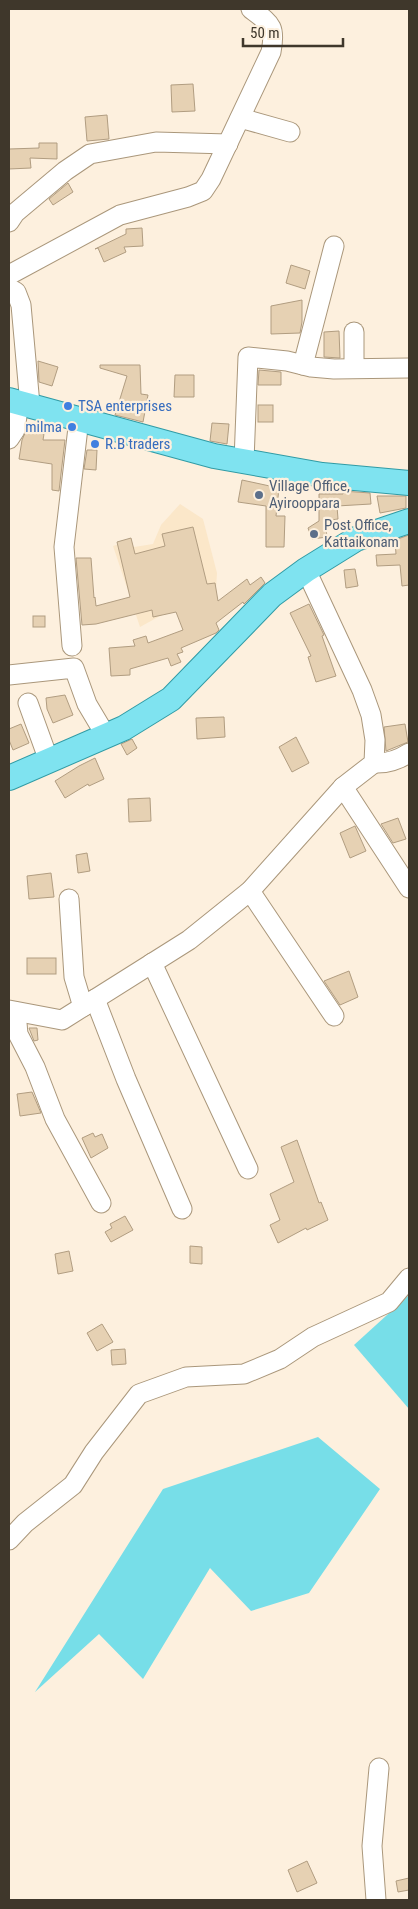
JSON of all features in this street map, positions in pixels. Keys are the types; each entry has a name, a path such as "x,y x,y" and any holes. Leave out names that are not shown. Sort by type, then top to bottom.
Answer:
{"main road":[{"path":"19,402 214,456 322,475 409,483"},
{"path":"9,778 124,728 171,699 272,595 306,570 356,539 409,520"}],"street":[{"path":"9,274 120,215 188,197 203,191 211,179 271,52 274,35 268,22 251,9"},
{"path":"240,118 290,132"},
{"path":"9,222 15,213 90,154 156,142 228,144"},
{"path":"303,366 334,246"},
{"path":"9,288 16,292 21,304 19,402 15,430 9,439"},
{"path":"354,332 354,368"},
{"path":"244,461 248,357 334,369 409,368"},
{"path":"72,646 64,547 79,418"},
{"path":"306,570 362,690 371,715 375,740 374,763"},
{"path":"9,675 74,668 87,704 106,736"},
{"path":"28,703 49,761"},
{"path":"101,1203 55,1119 35,1067 18,1034 12,1011 62,1020 189,940 250,891 343,787 374,763 398,760 409,753"},
{"path":"343,787 409,888"},
{"path":"250,891 334,1016"},
{"path":"69,899 74,977 89,1003 126,1079 182,1209"},
{"path":"152,963 248,1169"},
{"path":"9,1540 26,1522 73,1485 94,1452 139,1394 186,1377 244,1374 280,1359 313,1336 389,1302 409,1278"},
{"path":"376,1900 372,1846 379,1768"}],"shaded area":[{"path":"180,504 203,519 217,573 216,589 178,606 140,627 113,546 122,543 134,547 153,544 161,525"}],"water":[{"path":"409,1295 409,1409 354,1345"},
{"path":"318,1437 380,1489 309,1593 251,1611 210,1568 143,1679 99,1634 35,1692 163,1489"}],"building":[{"path":"193,84 195,111 172,112 171,85"},
{"path":"107,115 109,139 87,141 85,117"},
{"path":"39,143 57,143 57,159 30,158 31,168 9,169 9,149 39,148"},
{"path":"68,183 73,192 53,205 49,199"},
{"path":"142,228 143,246 124,247 126,252 104,262 98,248 95,249 126,234 126,229"},
{"path":"291,265 310,271 305,289 286,283"},
{"path":"302,300 300,333 271,334 271,306"},
{"path":"339,331 340,358 324,357 324,332"},
{"path":"38,361 58,367 52,386 39,382"},
{"path":"100,365 140,365 141,394 148,395 143,422 115,415 127,376 100,368"},
{"path":"259,370 281,372 281,385 258,385"},
{"path":"175,375 194,375 194,397 174,397"},
{"path":"258,405 273,405 273,422 258,422"},
{"path":"212,423 229,424 227,444 210,441"},
{"path":"26,431 44,434 43,440 65,440 59,491 52,490 52,464 19,459 22,440"},
{"path":"87,450 97,450 96,470 84,469"},
{"path":"242,480 279,488 276,516 285,516 284,547 266,547 266,506 238,502"},
{"path":"343,491 370,493 371,504 337,506 338,519 325,521 327,537 312,539 308,528 319,521 319,494 343,494"},
{"path":"377,496 406,496 406,508 380,513"},
{"path":"193,527 207,584 215,583 218,601 247,579 250,585 261,577 265,583 244,604 243,602 216,623 219,630 216,633 181,648 183,652 177,654 181,662 171,666 168,658 130,669 130,675 111,676 109,648 135,646 133,640 146,636 148,643 183,630 176,612 153,617 152,610 96,624 82,625 76,558 91,558 96,606 130,597 117,542 131,538 135,554 165,546 162,534"},
{"path":"409,535 409,585 402,586 400,565 377,566 376,555 396,554 395,540"},
{"path":"355,569 358,586 346,588 344,570"},
{"path":"309,604 324,635 322,636 336,676 316,682 308,657 311,656 290,613"},
{"path":"33,616 45,616 45,627 33,627"},
{"path":"65,695 73,715 53,723 47,709 46,698"},
{"path":"224,717 225,737 197,739 196,718"},
{"path":"21,724 29,743 13,750 9,740 9,729"},
{"path":"405,724 408,742 386,751 384,727"},
{"path":"296,737 309,763 292,772 279,747"},
{"path":"132,739 137,748 127,755 121,744"},
{"path":"95,758 104,779 89,786 88,784 65,798 55,781"},
{"path":"150,798 151,821 129,822 128,799"},
{"path":"398,818 406,839 393,843 381,824"},
{"path":"355,826 366,851 350,858 340,833"},
{"path":"87,853 90,871 78,873 76,855"},
{"path":"51,873 54,897 29,899 27,876"},
{"path":"27,958 56,958 56,974 27,974"},
{"path":"349,971 358,997 340,1005 324,981"},
{"path":"29,1028 37,1028 38,1040 34,1041"},
{"path":"32,1092 41,1113 20,1116 17,1094"},
{"path":"93,1133 95,1137 102,1134 108,1148 91,1158 82,1138"},
{"path":"297,1140 319,1203 321,1202 328,1220 307,1230 306,1228 278,1243 270,1225 280,1220 270,1194 294,1182 281,1147"},
{"path":"125,1216 133,1230 111,1242 105,1232 112,1228 110,1224"},
{"path":"190,1246 202,1247 202,1264 190,1263"},
{"path":"69,1251 73,1271 58,1274 55,1254"},
{"path":"102,1324 113,1342 97,1351 87,1333"},
{"path":"125,1349 126,1364 112,1365 111,1350"},
{"path":"307,1861 317,1883 297,1892 288,1870"},
{"path":"409,1878 409,1890 398,1892 396,1881"}],"place":[{"name":"TSA enterprises","path":"68,406"},
{"name":"milma","path":"72,427"},
{"name":"R.B traders","path":"95,444"},
{"name":"Village Office, Ayirooppara","path":"259,495"},
{"name":"Post Office, Kattaikonam","path":"314,534"}]}
